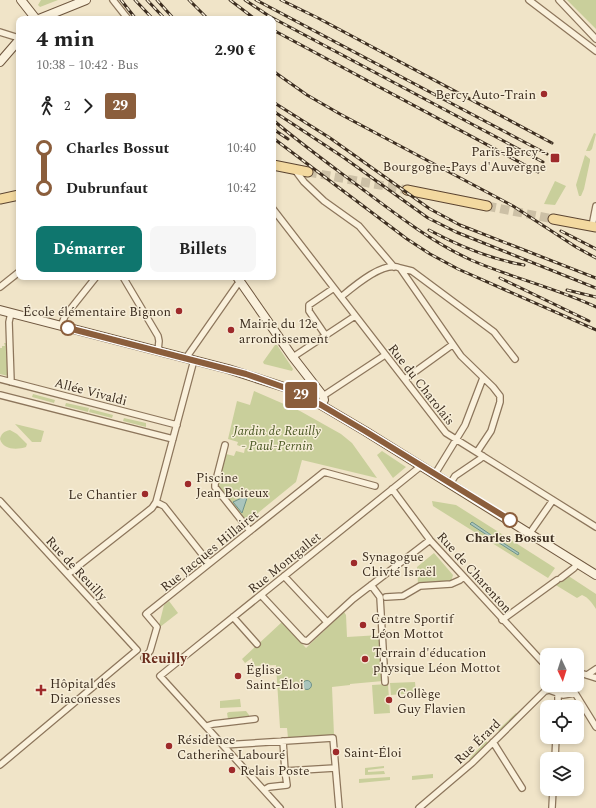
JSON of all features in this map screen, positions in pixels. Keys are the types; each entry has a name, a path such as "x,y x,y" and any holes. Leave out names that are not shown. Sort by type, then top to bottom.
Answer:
{"main road":[{"path":"21,0 34,16"},
{"path":"46,16 86,0"},
{"path":"0,62 16,43"},
{"path":"276,166 308,172"},
{"path":"407,190 487,206"},
{"path":"0,199 16,196"},
{"path":"553,219 594,226"},
{"path":"238,280 323,396 324,400 321,405"},
{"path":"0,310 246,374 284,387 321,405 596,575"}],"street":[{"path":"113,0 126,16"},
{"path":"529,0 596,51"},
{"path":"559,0 596,39"},
{"path":"0,32 16,38"},
{"path":"295,170 304,182 324,201 359,226 394,267"},
{"path":"594,226 596,206"},
{"name":"Rue du Charolais","path":"276,213 446,433 596,527"},
{"path":"341,297 370,274 394,267 412,271 494,332 515,359"},
{"path":"400,268 460,356 500,396 500,402 491,431 477,452"},
{"path":"0,287 16,274"},
{"path":"61,326 65,316 94,280"},
{"path":"125,280 158,336 158,351"},
{"path":"68,574 152,508 156,502 173,440 190,359 237,284 238,280"},
{"path":"326,336 309,311 308,307 334,288"},
{"path":"11,313 9,322 11,382"},
{"path":"293,357 355,316"},
{"path":"405,379 452,345"},
{"path":"323,396 386,355"},
{"path":"434,474 465,425 483,378"},
{"name":"Allée Vivaldi","path":"0,379 176,425"},
{"name":"Allée Vivaldi","path":"0,395 173,440"},
{"path":"225,446 215,487 250,531"},
{"path":"450,484 455,476 480,460 483,456"},
{"name":"Rue Montgallet","path":"207,726 160,676 421,466"},
{"name":"Rue Jacques Hillairet","path":"144,658 150,651 157,627 146,614 324,472 375,486"},
{"name":"Rue de Charenton","path":"392,488 430,540 540,660"},
{"path":"530,533 553,500"},
{"name":"Rue de Reuilly","path":"0,501 137,650 0,765"},
{"path":"156,502 164,506 209,564"},
{"path":"261,595 304,641 308,640 353,599 430,540"},
{"path":"502,620 574,568 578,563"},
{"path":"284,576 327,622"},
{"path":"386,597 403,596 420,586 451,584 463,577"},
{"path":"371,585 380,597 385,682"},
{"path":"233,617 257,644"},
{"path":"587,675 596,669"},
{"path":"584,674 596,678"},
{"name":"Rue Érard","path":"419,808 472,763 541,694 549,690 558,694"},
{"path":"558,700 558,694 566,695 575,692 596,727"},
{"path":"255,719 207,726 280,808"},
{"path":"224,745 333,738 339,808"},
{"path":"264,790 269,787 287,785 283,741"},
{"path":"493,742 522,788"},
{"path":"286,771 335,768"},
{"path":"552,808 553,796"}],"green space":[{"path":"41,0 58,0 40,7 38,5"},
{"path":"567,0 596,0 596,29"},
{"path":"594,133 596,134 592,149 590,151 586,151"},
{"path":"585,155 590,159 590,161 584,189 581,196 579,196 576,185"},
{"path":"555,181 566,186 555,205 544,204"},
{"path":"4,343 7,343 8,376 0,374 0,348 5,346"},
{"path":"275,345 277,345 293,369 292,371 264,364 263,362"},
{"name":"Jardin de Reuilly - Paul-Pernin","path":"254,391 300,411 341,434 352,443 377,478 302,460 296,482 248,521 247,519 244,519 216,486 226,454 234,456 236,451 244,453 245,448 237,445 238,442 228,439 237,401 250,405"},
{"path":"33,394 55,400 54,403 32,397"},
{"path":"66,403 89,408 88,412 65,406"},
{"path":"90,409 113,415 112,418 89,412"},
{"path":"124,418 146,423 146,427 123,421"},
{"path":"15,424 44,431 41,442 32,442"},
{"path":"10,430 17,434 27,444 26,447 15,449 7,447 2,443 0,437 4,432"},
{"path":"382,451 406,467 393,478 377,455"},
{"path":"432,501 456,505 555,568 548,578 433,506"},
{"path":"434,553 453,575 451,582 418,584 417,567"},
{"path":"567,575 596,594 596,609 584,596 582,595 577,598 554,584"},
{"path":"169,601 178,613 160,627 159,625 164,605"},
{"path":"344,612 346,615 347,637 380,635 383,681 332,687 334,735 288,738 287,728 280,728 276,665 253,666 252,658 245,663 242,659 282,622 306,648"},
{"path":"415,682 416,693 391,695 390,683"},
{"path":"388,684 390,713 374,714 372,685"},
{"path":"240,699 241,707 220,708 220,701"},
{"path":"246,711 249,718 230,721 228,719 227,713 229,712"},
{"path":"516,713 517,714 500,732 498,730"},
{"path":"486,741 488,743 471,761 469,759"},
{"path":"384,766 384,768 368,770 368,772 384,771 385,774 365,775 365,768"},
{"path":"433,774 433,778 412,780 412,776"},
{"path":"390,777 390,780 359,783 359,779"}],"water":[{"path":"248,495 242,513 233,502"},
{"path":"472,522 494,537 493,539 470,524"},
{"path":"497,539 519,553 518,555 496,541"},
{"path":"307,680 312,685 307,690 302,685"}],"tunnel":[{"path":"308,172 407,190"},
{"path":"487,206 553,219"}],"railway":[{"path":"121,0 134,16"},
{"path":"135,0 150,16"},
{"path":"147,0 162,16"},
{"path":"157,0 171,16"},
{"path":"189,0 205,16"},
{"path":"230,0 251,16"},
{"path":"245,0 269,16"},
{"path":"256,0 547,154"},
{"path":"281,0 318,18 552,143"},
{"path":"276,20 543,162"},
{"path":"276,32 538,172"},
{"path":"276,73 307,95 340,114 513,206 576,247 596,258"},
{"path":"276,104 330,138 430,209 460,225 596,278"},
{"path":"276,113 343,157 428,218 456,232 596,288"},
{"path":"276,122 412,226 441,244 471,260 581,300 596,307"},
{"path":"276,131 288,139"},
{"path":"276,140 407,239 430,254 458,269 596,330"},
{"path":"429,230 475,251 524,265"},
{"path":"561,231 596,249"},
{"path":"500,278 589,321"},
{"path":"567,290 596,297"}],"bus line":[{"name":"29","path":"68,328 207,363 246,374 286,388 321,405 510,520"}],"place":[{"name":"Bercy Auto-Train","path":"544,94"},
{"name":"Paris-Bercy - Bourgogne-Pays d'Auvergne","path":"555,158"},
{"name":"École élémentaire Bignon","path":"179,311"},
{"name":"Mairie du 12e arrondissement","path":"231,330"},
{"name":"Piscine Jean Boiteux","path":"188,484"},
{"name":"Le Chantier","path":"145,494"},
{"name":"Charles Bossut","path":"510,520"},
{"name":"Synagogue Chivté Israël","path":"354,563"},
{"name":"Centre Sportif Léon Mottot","path":"363,625"},
{"name":"Terrain d'éducation physique Léon Mottot","path":"365,659"},
{"name":"Église Saint-Éloi","path":"238,676"},
{"name":"Hôpital des Diaconesses","path":"41,690"},
{"name":"Collège Guy Flavien","path":"389,700"},
{"name":"Résidence Catherine Labouré","path":"169,746"},
{"name":"Saint-Éloi","path":"336,752"},
{"name":"Relais Poste","path":"232,770"}],"district":[{"name":"Reuilly","path":"164,658"}]}
